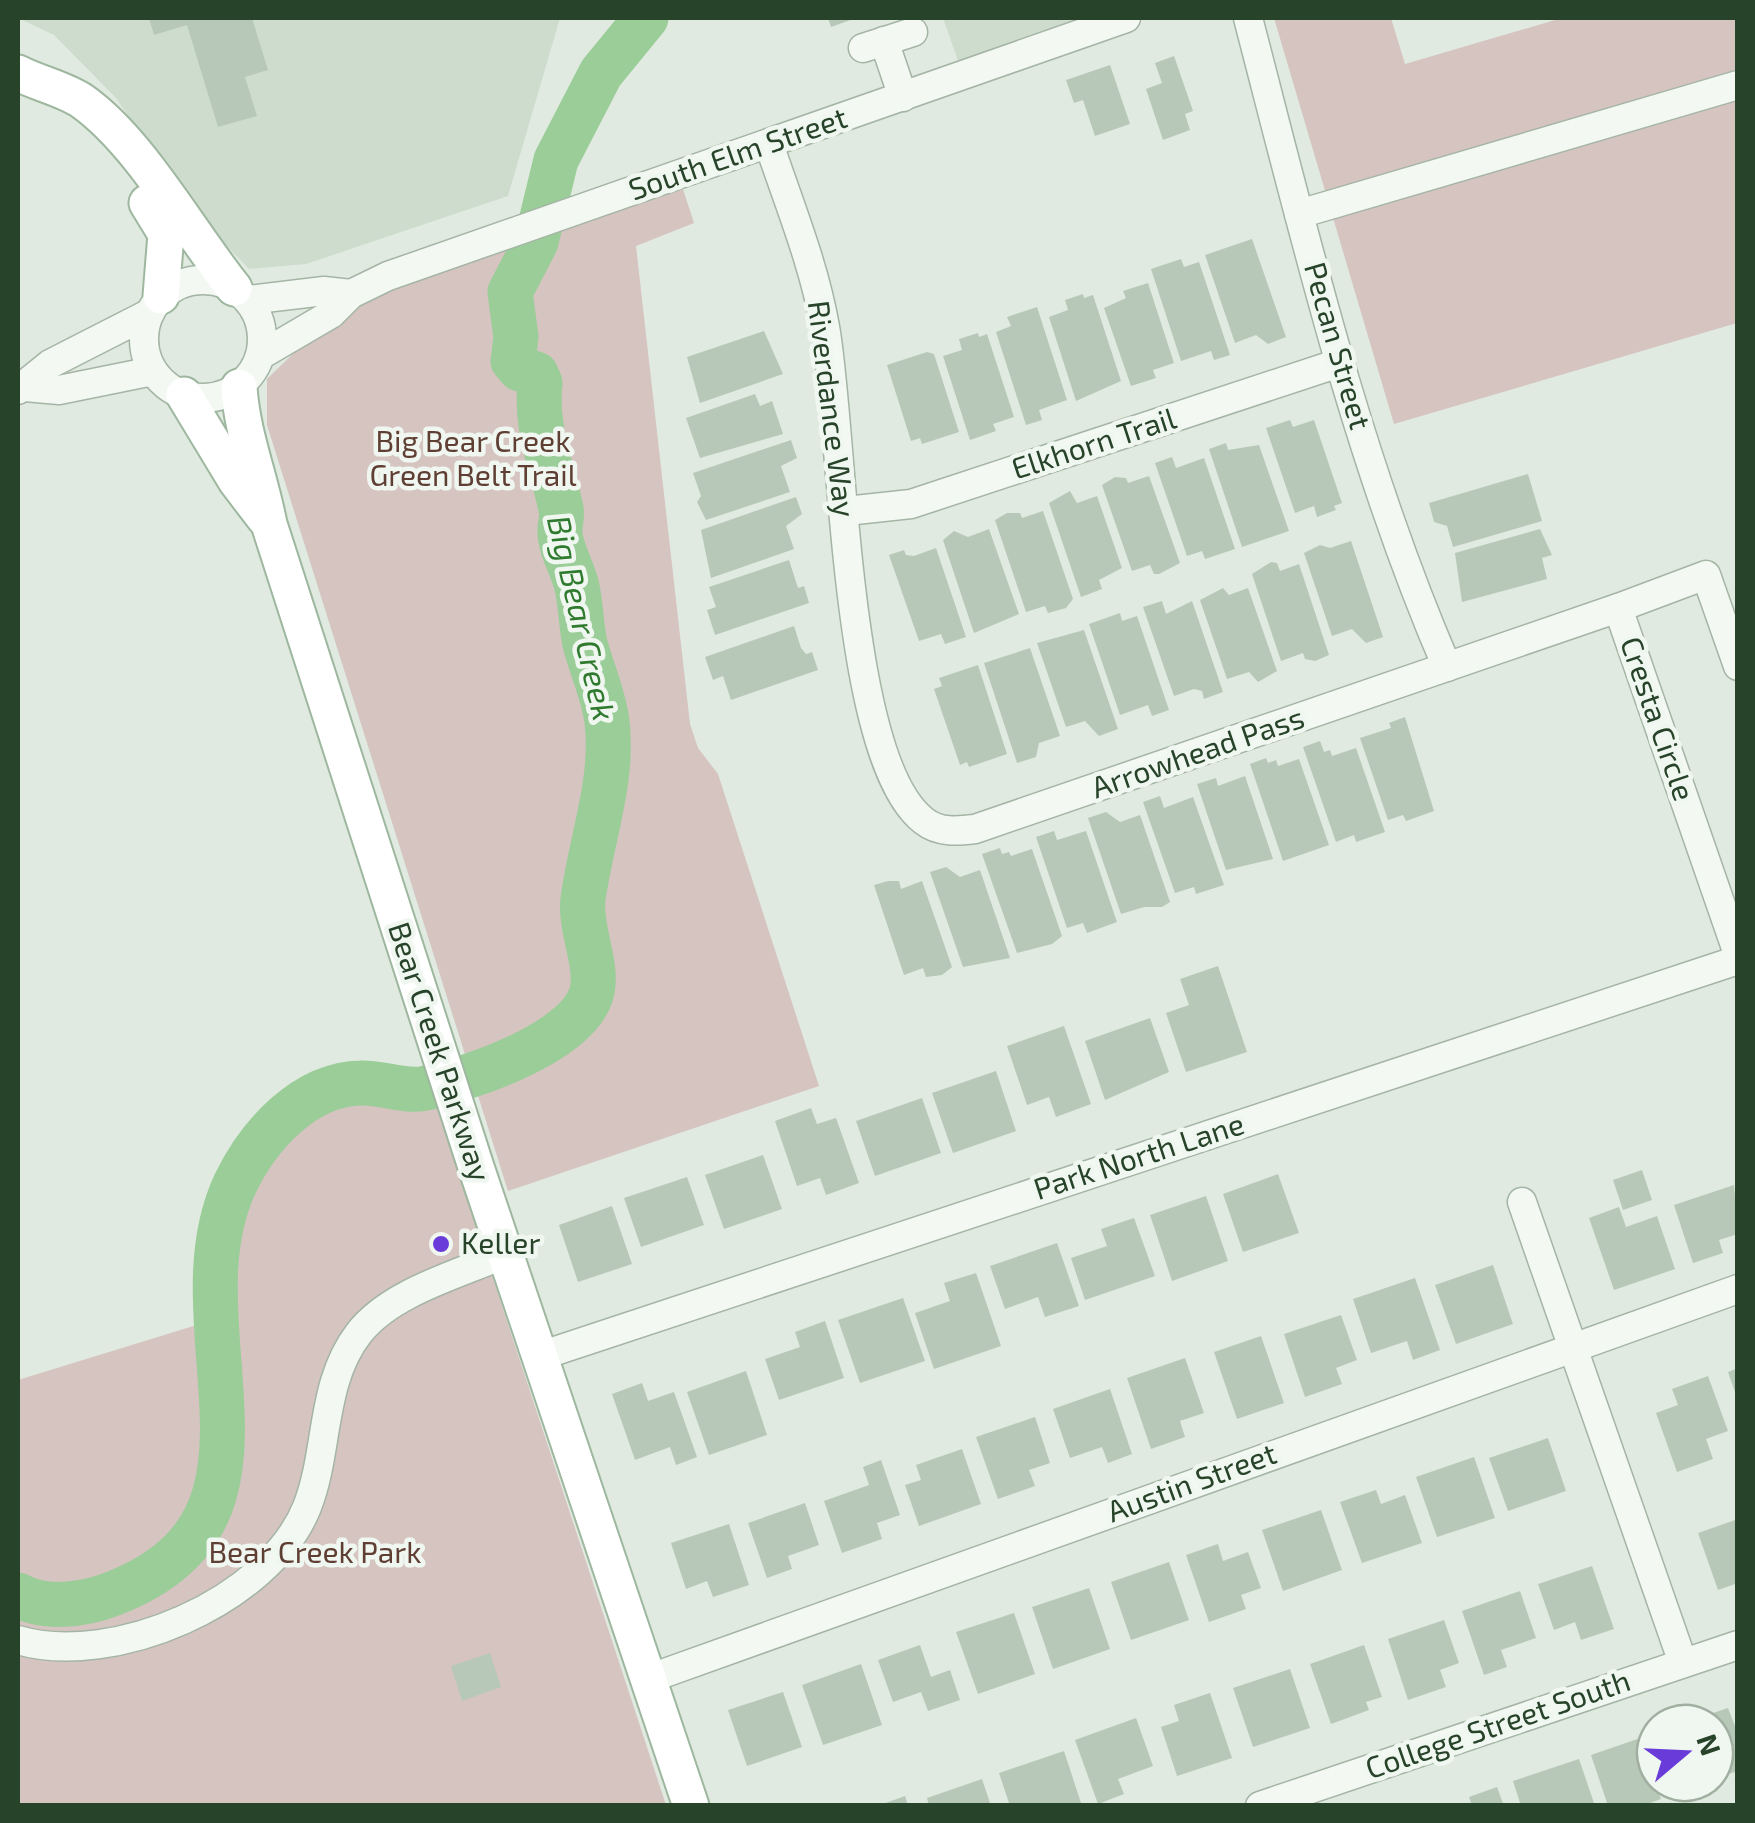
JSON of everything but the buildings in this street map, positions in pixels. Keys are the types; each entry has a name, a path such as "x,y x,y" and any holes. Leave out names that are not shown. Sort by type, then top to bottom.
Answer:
{"main road":[{"path":"18,74 80,100 112,130 164,190 190,233 241,294"},
{"path":"50,89 66,117 133,181 166,234 155,304"},
{"name":"Bear Creek Parkway","path":"239,386 242,426 260,476 269,524 455,1103 690,1806"},
{"name":"Bear Creek Parkway","path":"184,395 236,481 269,524"}],"street":[{"name":"South Elm Street","path":"261,355 330,314 351,294 487,240 1126,18"},
{"name":"Pecan Street","path":"1248,18 1339,363 1420,605 1447,668"},
{"path":"903,96 874,45 913,32"},
{"path":"1299,214 1738,85"},
{"name":"Riverdance Way","path":"769,144 818,295 864,681"},
{"path":"21,389 50,364 197,279 241,294 263,336 261,355 239,386 203,398 184,395 153,371 144,342 155,304"},
{"name":"South Elm Street","path":"241,294 324,290 351,294"},
{"name":"Elkhorn Trail","path":"846,511 912,504 1339,363"},
{"path":"21,389 58,390 153,371"},
{"name":"Cresta Circle","path":"1738,666 1706,575 1618,608 1738,957"},
{"name":"Arrowhead Pass","path":"864,681 883,745 909,808 927,824 950,831 975,829 1618,608"},
{"name":"Park North Lane","path":"540,1356 1738,957"},
{"path":"1522,1202 1683,1663"},
{"path":"18,1640 49,1650 147,1633 239,1590 264,1571 307,1508 330,1399 359,1332 396,1303 505,1254"},
{"name":"Austin Street","path":"648,1679 1738,1289"},
{"name":"College Street South","path":"1260,1806 1738,1645"}],"shaded area":[{"path":"18,18 560,18 508,196 306,264 249,269 190,208 116,98 54,35"},
{"path":"943,18 1136,18 963,75"}],"green space":[{"path":"1274,18 1391,18 1405,64 1562,18 1737,18 1737,323 1394,424"},
{"name":"Big Bear Creek Green Belt Trail","path":"681,183 694,223 636,246 690,724 698,748 718,774 819,1086 508,1191 267,425 267,379 306,341 404,278"},
{"name":"Bear Creek Park","path":"363,1083 432,1093 666,1805 18,1806 18,1380 213,1320 222,1235 237,1184 249,1160 265,1138 305,1102 322,1092"}],"waterway":[{"name":"Big Bear Creek","path":"18,1595 40,1603 64,1604 112,1594 171,1561 205,1519 220,1469 222,1415 215,1298 219,1240 235,1184 270,1131 320,1092 361,1083 418,1089 520,1056 565,1028 591,995 593,972 583,899 605,788 607,722 585,644 577,587 561,540 561,509 540,416 540,383 536,374 520,369 513,361 516,337 510,292 536,242 556,160 601,73 646,18"}],"place":[{"name":"Keller","path":"441,1244"}]}
